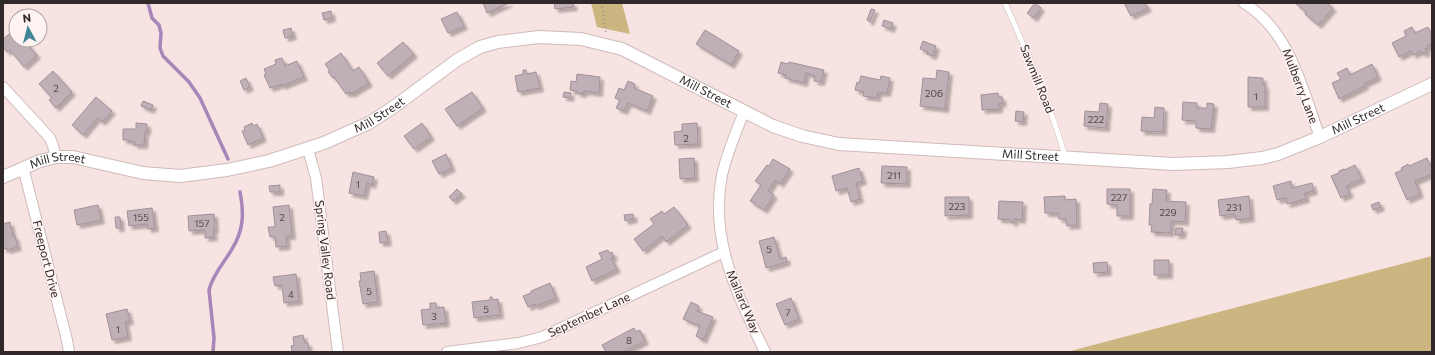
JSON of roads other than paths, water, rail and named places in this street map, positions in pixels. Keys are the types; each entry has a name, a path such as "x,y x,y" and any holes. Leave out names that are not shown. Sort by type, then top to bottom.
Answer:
{"street":[{"name":"Mulberry Lane","path":"1244,3 1269,24 1284,44 1293,63 1320,137"},
{"name":"Mill Street","path":"3,176 40,160 56,157 73,157 143,173 180,176 205,174 249,165 308,149 354,130 382,115 457,60 472,51 489,44 525,38 553,37 581,39 607,44 622,49 773,126 819,141 838,144 1174,164 1228,162 1262,158 1272,155 1320,137 1432,84"},
{"path":"3,87 50,138 56,157"},
{"name":"Mallard Way","path":"744,112 731,146 722,176 719,212 720,225 724,252 734,285 765,352"},
{"name":"Spring Valley Road","path":"308,149 316,178 338,352"},
{"name":"Freeport Drive","path":"23,167 69,352"},
{"name":"September Lane","path":"447,352 519,343 542,337 724,252"}],"lane":[{"name":"Sawmill Road","path":"1005,3 1035,70 1066,157"}],"waterway":[{"path":"148,3 152,18 159,25 161,33 160,48 163,56 189,82 200,98 228,159"},
{"path":"213,352 214,338 209,290 216,274 239,235 242,221 240,192"}]}
